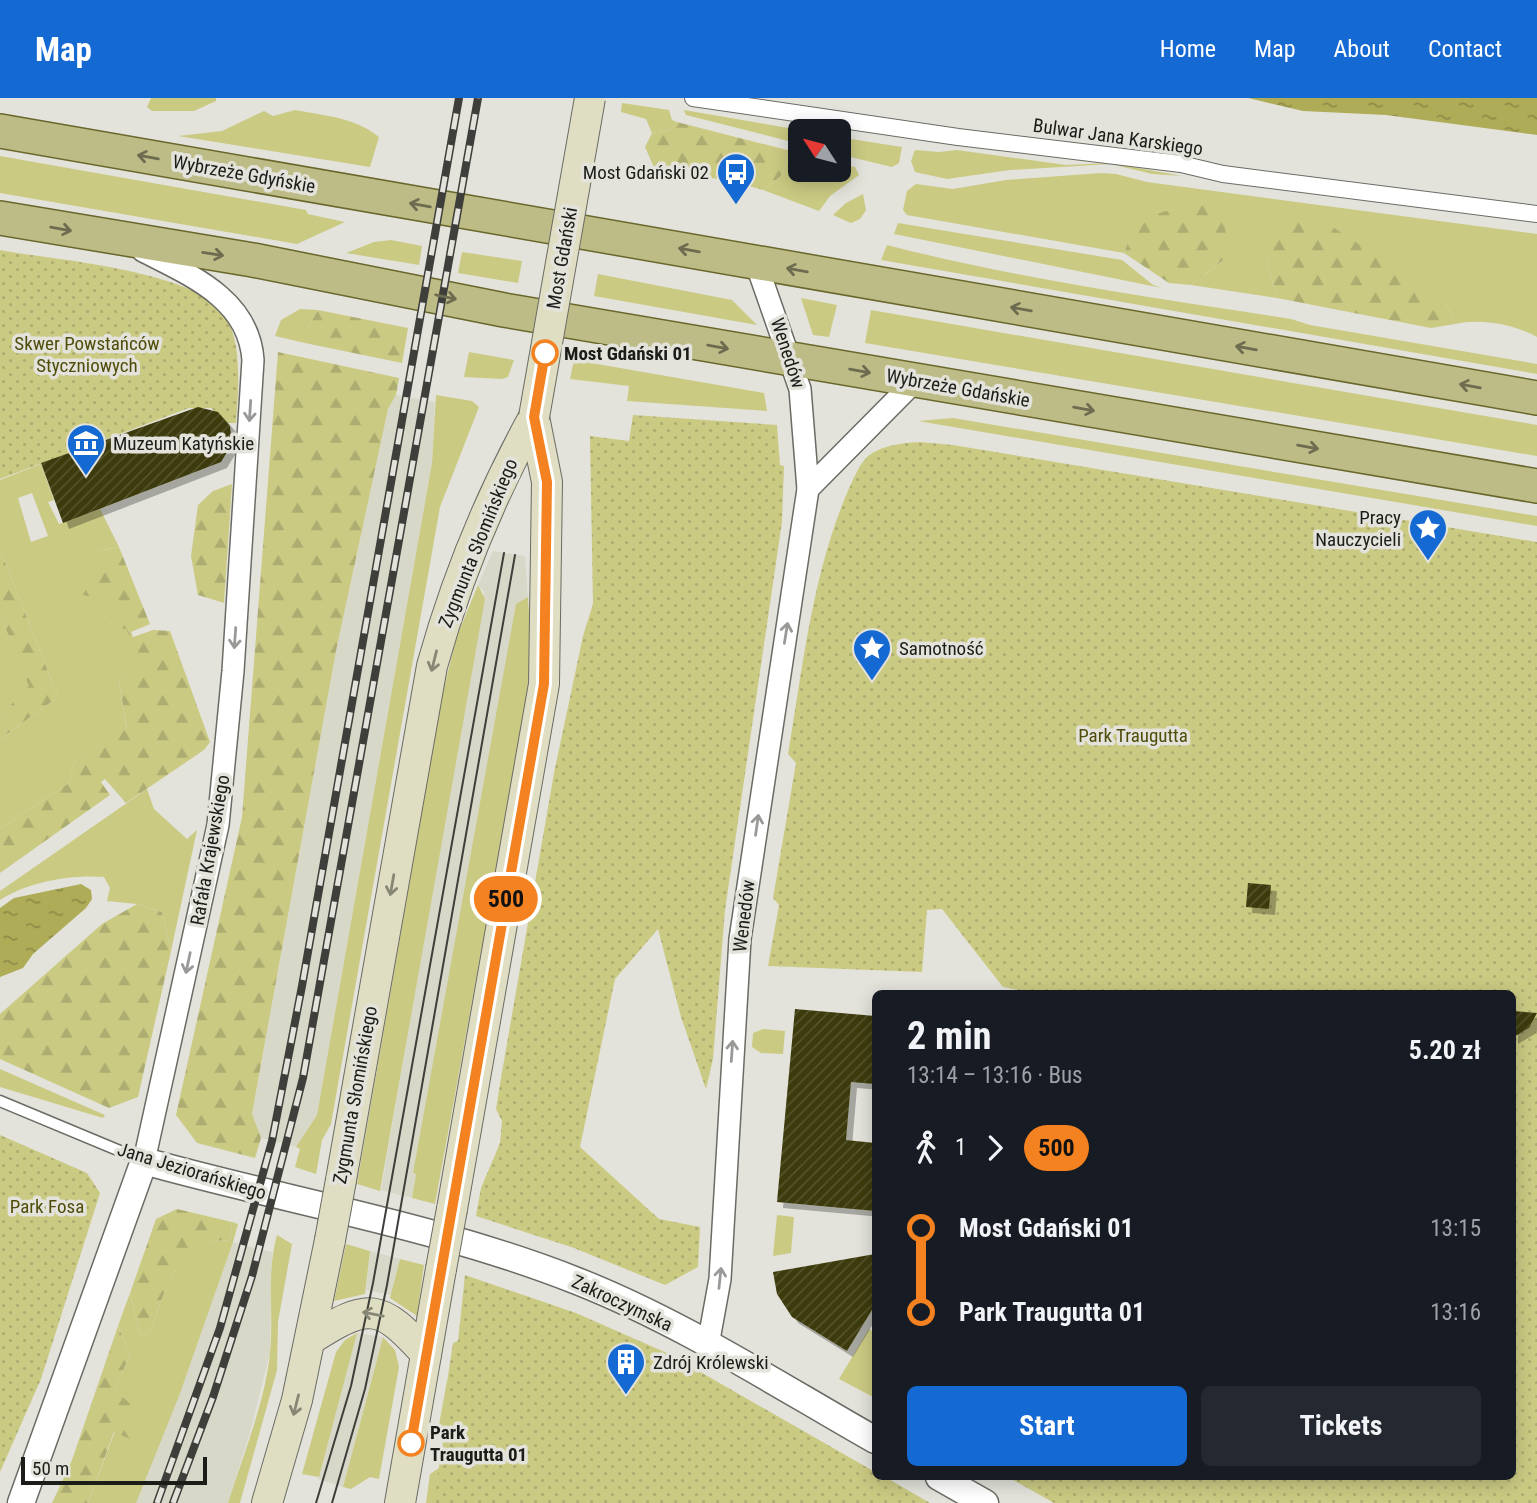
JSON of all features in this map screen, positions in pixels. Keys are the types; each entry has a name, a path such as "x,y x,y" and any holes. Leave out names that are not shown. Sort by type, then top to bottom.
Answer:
{"main road":[{"name":"Most Gdański","path":"534,417 590,98"},
{"name":"Wybrzeże Gdyńskie","path":"0,131 756,263"},
{"path":"0,218 121,239"},
{"name":"Wybrzeże Gdańskie","path":"121,239 380,283 505,310 1537,486"},
{"path":"756,263 1537,398"},
{"name":"Zygmunta Słomińskiego","path":"267,1503 292,1420 311,1339 432,666 442,630 503,475 534,417"},
{"name":"Zygmunta Słomińskiego","path":"400,1503 544,684 547,482 534,417"},
{"path":"311,1339 340,1321 362,1312 382,1315 400,1325 426,1354"}],"street":[{"name":"Bulwar Jana Karskiego","path":"693,98 971,139 1181,164 1223,174 1537,214"},
{"name":"Rafała Krajewskiego","path":"21,1503 144,1161 218,825 233,671 253,359 249,335 222,297 194,276 121,239"},
{"name":"Wenedów","path":"709,1345 720,1279 740,939 808,489 804,414 793,360 756,263"},
{"path":"808,489 915,381"},
{"name":"Jana Jeziorańskiego","path":"144,1161 390,1224"},
{"name":"Zakroczymska","path":"390,1224 576,1281 709,1345 872,1438"},
{"path":"944,1480 985,1503"}],"lane":[{"name":"Jana Jeziorańskiego","path":"0,1101 144,1161"}],"shaded area":[{"path":"396,395 435,402 432,463 317,1115 296,1147 261,1138 252,1115 336,651 388,409"},
{"path":"493,551 525,556 528,597 516,605 414,1172 412,1198 381,1190 484,592 478,585"},
{"path":"233,1242 272,1252 270,1353 249,1436 228,1503 123,1503 215,1251"},
{"path":"370,1251 400,1259 391,1295 366,1290"},
{"path":"357,1333 383,1337 343,1487 318,1479"}],"green space":[{"path":"151,98 216,98 216,101 194,111 152,111 147,107"},
{"path":"622,103 669,110 672,120 677,122 670,130 652,133 646,119 621,112"},
{"path":"295,110 350,121 379,137 370,167 178,136 222,131 264,111 273,116"},
{"path":"684,110 788,128 788,141 686,115"},
{"path":"677,122 788,150 788,158 781,176 763,190 728,180 656,172 645,147 652,133 670,130"},
{"path":"851,139 902,147 899,163 892,167 851,157"},
{"path":"915,150 957,150 1066,165 1111,163 1182,176 1152,174 1111,164 1010,170 947,179 915,172 911,161"},
{"path":"0,156 306,210 308,214 345,222 297,244 0,193"},
{"path":"788,158 788,182 849,182 830,196 819,211 763,190 781,176"},
{"path":"851,166 855,167 859,175 851,181"},
{"path":"1101,173 1147,182 1537,234 1537,337 1497,323 1455,324 1445,301 1266,258 1277,298 1191,285 1226,258 1137,221 1124,253 907,215 903,210 907,191 916,184 953,189 1006,180"},
{"path":"863,194 866,210 860,219 851,223 833,215 846,203"},
{"path":"1211,205 1225,214 1226,258 1191,285 1169,283 1124,253 1136,221 1175,208"},
{"path":"1316,216 1445,301 1455,324 1431,328 1277,298 1266,258 1284,226"},
{"path":"898,223 1122,260 1153,285 1162,288 894,234"},
{"path":"391,240 422,246 419,265 346,253 374,242"},
{"path":"887,245 1037,278 1291,319 1310,325 1537,364 1537,374 881,260"},
{"name":"Skwer Powstańców Styczniowych","path":"0,250 88,263 157,278 187,288 211,301 226,317 235,342 238,369 236,423 228,423 211,408 189,408 0,479"},
{"path":"462,252 522,261 518,283 458,273"},
{"path":"598,274 732,300 757,325 594,296"},
{"path":"801,298 837,305 829,337 813,335"},
{"path":"300,309 318,310 305,332 305,343 275,336 281,320"},
{"path":"318,310 408,328 402,363 305,343 305,332"},
{"path":"871,310 1537,425 1537,456 865,343"},
{"path":"278,352 399,378 396,395 388,409 336,651 252,1114 261,1138 255,1158 197,1143 176,1115 242,817"},
{"path":"469,352 514,360 508,377 464,377"},
{"path":"574,360 764,393 767,411 627,401 629,386 570,379"},
{"path":"436,395 472,401 479,407 440,507 331,1124 322,1140 316,1174 295,1167 300,1149 296,1147 317,1115 432,463"},
{"path":"633,415 777,425 780,465 784,466 782,522 725,910 713,1059 706,1089 681,1017 658,929 615,979 580,1147 659,1219 700,1227 698,1267 665,1285 574,1248 476,1216 481,1188 500,1143 502,1121 496,1109 501,1078 554,773 583,636 593,604 590,436 629,441"},
{"path":"953,418 1537,516 1537,526 918,421"},
{"name":"Park Traugutta","path":"920,442 953,445 1537,542 1537,1503 1054,1503 1013,1480 1516,1480 1516,990 1018,990 1003,987 942,909 927,910 922,972 768,966 779,905 773,898 796,763 788,754 810,622 825,556 847,493 865,459 874,452 900,444"},
{"path":"41,464 54,500 48,502 59,524 100,509 119,547 97,551 111,601 144,661 119,682 127,730 75,761 69,783 0,829 0,739 58,697 0,549 0,480","holes":["32,493 48,536 31,542 18,498"]},
{"path":"232,484 224,603 198,595 191,556 198,505 213,491"},
{"path":"119,547 150,624 131,632 133,637 153,630 170,631 210,742 204,750 126,803 105,779 101,782 110,795 0,873 0,829 69,783 75,761 127,729 119,682 143,661 126,629 110,626 111,601 83,595 84,577 97,565 97,551"},
{"path":"0,549 58,697 0,739 0,716 29,686 0,614"},
{"path":"478,585 485,599 380,1191 357,1184 443,691 457,636"},
{"path":"528,597 531,645 526,706 435,1204 412,1198 416,1174 413,1173 516,604"},
{"path":"0,614 30,686 0,716"},
{"path":"147,789 154,809 187,839 197,830 171,951 162,912 137,904 107,901 110,888 104,877 78,877 36,884 0,900 0,891"},
{"path":"137,904 162,912 171,951 138,1097 109,1108 0,1059 0,1014 102,924"},
{"path":"763,1029 785,1031 783,1054 761,1053 752,1047 753,1033"},
{"path":"0,1069 105,1115 103,1118 0,1087"},
{"name":"Park Fosa","path":"0,1135 87,1173 100,1193 41,1379 0,1472"},
{"path":"177,1209 232,1222 230,1240 203,1243 184,1258 169,1281 150,1331 141,1337 130,1293 156,1219"},
{"path":"777,1215 794,1217 791,1253 773,1256"},
{"path":"232,1222 238,1224 233,1242 179,1396 136,1503 88,1503 115,1431 115,1390 130,1354 118,1326 130,1293 141,1337 150,1331 169,1281 183,1258 202,1243 230,1240"},
{"path":"277,1235 292,1244 278,1322 277,1370 240,1503 228,1503 258,1410 267,1372 271,1338 272,1264"},
{"path":"346,1244 370,1251 365,1294 334,1301"},
{"path":"400,1259 424,1265 417,1316 390,1298"},
{"path":"465,1275 576,1313 669,1354 872,1470 872,1480 890,1480 930,1503 433,1503 451,1397 446,1389 453,1343 458,1341"},
{"path":"118,1326 130,1354 115,1390 137,1410 130,1439 114,1432 88,1503 52,1503 72,1460"},
{"path":"869,1329 872,1331 872,1396 839,1379"},
{"path":"357,1333 319,1477 302,1474 336,1352 345,1340"},
{"path":"383,1337 395,1350 399,1367 379,1479 370,1477 351,1489 343,1487"},
{"path":"447,1381 461,1406 468,1503 426,1503 430,1474 439,1468 444,1437 438,1430"}],"water":[{"path":"1248,98 1537,98 1537,135 1386,115 1303,111"},
{"path":"81,884 91,890 92,899 86,908 33,954 23,968 0,977 0,908 14,898"}],"building":[{"path":"198,407 218,412 230,426 232,444 221,462 63,523 41,463"},
{"path":"1248,883 1271,885 1269,909 1246,907"},
{"path":"795,1009 872,1016 872,1084 851,1082 846,1140 872,1143 872,1211 777,1202"},
{"path":"1516,1011 1537,1013 1529,1028 1516,1036"},
{"path":"872,1255 872,1310 847,1351 792,1317 777,1294 773,1272"}],"tram line":[{"path":"528,416 584,98"},
{"path":"539,418 596,98"},
{"path":"316,1503 351,1386 373,1283 504,553"},
{"path":"332,1503 365,1389 387,1285 515,555"}],"railway":[{"path":"157,1503 220,1328 272,1141 302,986 459,98"},
{"path":"173,1503 213,1397 252,1276 303,1078 478,98"}],"bus line":[{"name":"500","path":"411,1443 544,684 547,650 547,482 534,417 545,353"}],"place":[{"name":"Most Gdański 02","path":"736,206"},
{"name":"Most Gdański 01","path":"545,353"},
{"name":"Muzeum Katyńskie","path":"86,477"},
{"name":"Pracy Nauczycieli","path":"1428,562"},
{"name":"Samotność","path":"872,682"},
{"name":"Zdrój Królewski","path":"626,1396"},
{"name":"Park Traugutta 01","path":"411,1443"}]}
